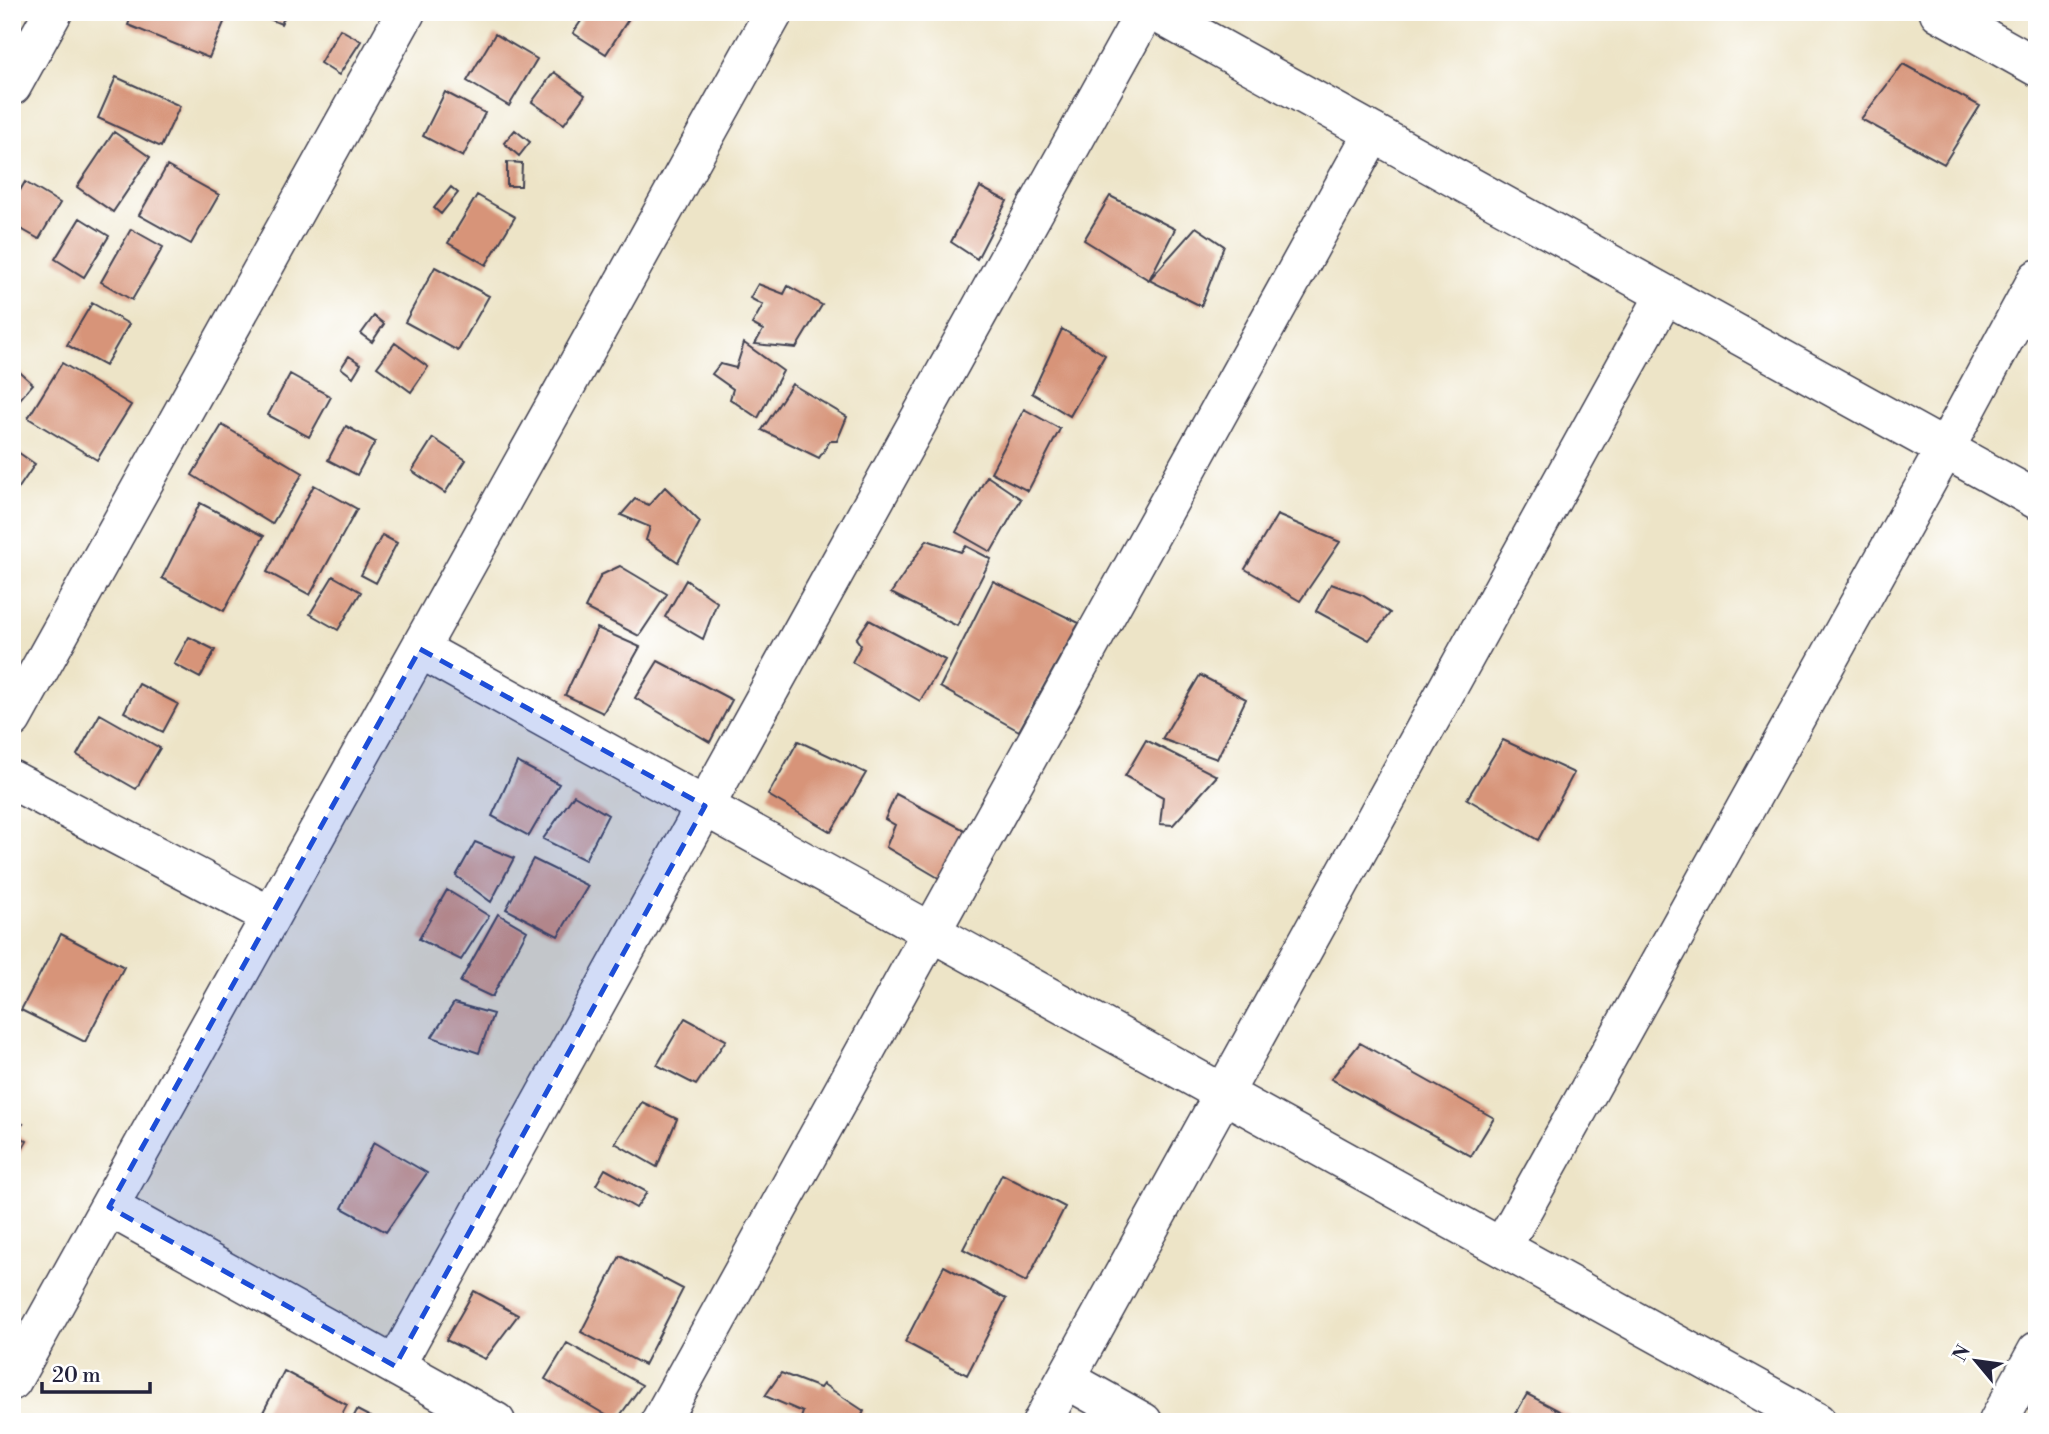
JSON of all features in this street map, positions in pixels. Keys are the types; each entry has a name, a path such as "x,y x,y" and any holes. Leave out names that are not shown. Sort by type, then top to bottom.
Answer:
{"street":[{"path":"17,65 53,12"},
{"path":"12,719 406,12"},
{"path":"12,1381 774,12"},
{"path":"395,1366 1145,12"},
{"path":"1155,12 2037,500"},
{"path":"1939,12 2037,67"},
{"path":"660,1422 1373,133"},
{"path":"1502,1247 2037,279"},
{"path":"1042,1422 1665,295"},
{"path":"420,649 1816,1422"},
{"path":"12,780 271,916"},
{"path":"109,1207 496,1422"},
{"path":"1998,1422 2037,1351"},
{"path":"1066,1379 1143,1422"}],"highlighted area":[{"path":"420,649 705,806 395,1366 109,1207"}],"building":[{"path":"133,12 206,12 225,20 209,58 128,25"},
{"path":"253,12 287,12 281,24"},
{"path":"587,12 633,12 606,54 573,33"},
{"path":"340,29 361,41 339,75 320,63"},
{"path":"495,34 537,59 509,106 467,81"},
{"path":"1903,64 1980,106 1944,164 1861,119"},
{"path":"554,72 585,95 564,124 532,102"},
{"path":"116,77 180,106 161,147 98,118"},
{"path":"445,92 485,113 463,157 423,136"},
{"path":"515,130 530,142 519,156 504,143"},
{"path":"114,132 150,157 113,212 77,187"},
{"path":"507,162 522,163 521,186 507,186"},
{"path":"167,166 219,195 191,244 139,215"},
{"path":"25,182 60,203 39,239 12,224 12,204"},
{"path":"451,187 458,193 441,214 434,208"},
{"path":"980,187 1007,201 977,259 951,242"},
{"path":"477,195 515,217 486,265 448,243"},
{"path":"1110,196 1175,229 1149,280 1084,240"},
{"path":"80,218 109,236 84,277 55,259"},
{"path":"1196,227 1224,246 1201,306 1149,280"},
{"path":"131,229 163,247 132,300 101,282"},
{"path":"435,267 489,296 458,351 405,322"},
{"path":"758,284 784,294 788,286 822,305 796,348 755,344 763,330 752,324 763,305 750,298"},
{"path":"92,303 129,324 105,366 67,345"},
{"path":"374,316 384,324 372,342 361,334"},
{"path":"1062,329 1105,355 1070,416 1032,393"},
{"path":"395,343 428,367 411,392 377,367"},
{"path":"744,343 783,371 758,418 730,399 733,389 712,374 720,364 736,368"},
{"path":"349,356 361,364 353,377 341,368"},
{"path":"62,363 131,405 97,460 28,418"},
{"path":"12,365 33,384 12,408"},
{"path":"290,374 331,397 309,437 268,415"},
{"path":"792,384 847,417 837,441 830,441 819,458 762,430"},
{"path":"1024,409 1060,429 1028,491 991,472"},
{"path":"222,425 303,473 272,524 192,475"},
{"path":"346,426 375,442 357,475 328,460"},
{"path":"433,438 466,460 445,493 412,471"},
{"path":"12,448 35,464 12,498"},
{"path":"987,476 1021,499 991,552 956,532"},
{"path":"314,485 357,509 310,595 267,572"},
{"path":"665,487 700,522 678,562 646,540 650,527 621,515 635,499 649,505"},
{"path":"200,503 264,536 224,611 162,578"},
{"path":"1277,515 1340,542 1300,601 1245,569"},
{"path":"382,535 397,543 376,583 361,575"},
{"path":"927,540 961,552 966,546 991,559 957,626 891,593"},
{"path":"620,566 667,594 639,636 585,608 601,575"},
{"path":"333,576 361,592 338,630 310,614"},
{"path":"686,580 717,602 703,639 665,617"},
{"path":"993,581 1079,623 1019,731 940,687"},
{"path":"1331,584 1362,595 1390,613 1369,640 1316,611"},
{"path":"869,620 945,660 920,701 852,662 861,645 856,639"},
{"path":"597,628 640,647 603,713 565,695"},
{"path":"189,637 215,650 200,678 174,664"},
{"path":"658,661 732,700 710,742 635,698"},
{"path":"1200,675 1246,699 1217,759 1162,739"},
{"path":"139,684 178,704 163,732 124,712"},
{"path":"100,714 160,748 136,789 77,755"},
{"path":"1146,740 1217,776 1173,825 1160,824 1163,797 1125,776"},
{"path":"1503,740 1574,773 1538,840 1467,799"},
{"path":"798,741 866,773 831,832 768,795"},
{"path":"517,762 559,784 529,836 492,816"},
{"path":"896,794 970,833 942,880 886,847 895,825 885,819"},
{"path":"574,795 608,815 585,860 543,839"},
{"path":"475,842 514,858 491,902 456,876"},
{"path":"533,859 588,886 558,936 506,909"},
{"path":"447,890 489,916 461,960 419,939"},
{"path":"498,914 527,931 492,997 460,982"},
{"path":"61,934 124,967 85,1042 21,1010"},
{"path":"454,1003 493,1014 479,1053 432,1037"},
{"path":"685,1018 726,1040 696,1085 657,1065"},
{"path":"1360,1043 1494,1118 1471,1156 1331,1079"},
{"path":"642,1102 677,1119 657,1167 615,1143"},
{"path":"12,1118 23,1124 14,1132 27,1141 15,1162 12,1161"},
{"path":"374,1142 427,1173 386,1232 342,1208"},
{"path":"605,1169 647,1192 636,1208 596,1185"},
{"path":"1002,1174 1065,1207 1026,1282 963,1249"},
{"path":"620,1256 683,1289 644,1365 581,1332"},
{"path":"944,1266 1006,1299 967,1375 905,1342"},
{"path":"474,1291 518,1315 485,1359 446,1340"},
{"path":"567,1343 642,1385 616,1421 545,1379"},
{"path":"284,1371 347,1405 338,1422 258,1422"},
{"path":"781,1373 820,1388 823,1384 864,1411 859,1422 800,1421 803,1412 765,1396"},
{"path":"1527,1394 1569,1416 1566,1422 1511,1422"},
{"path":"357,1410 380,1422 351,1422"}]}
